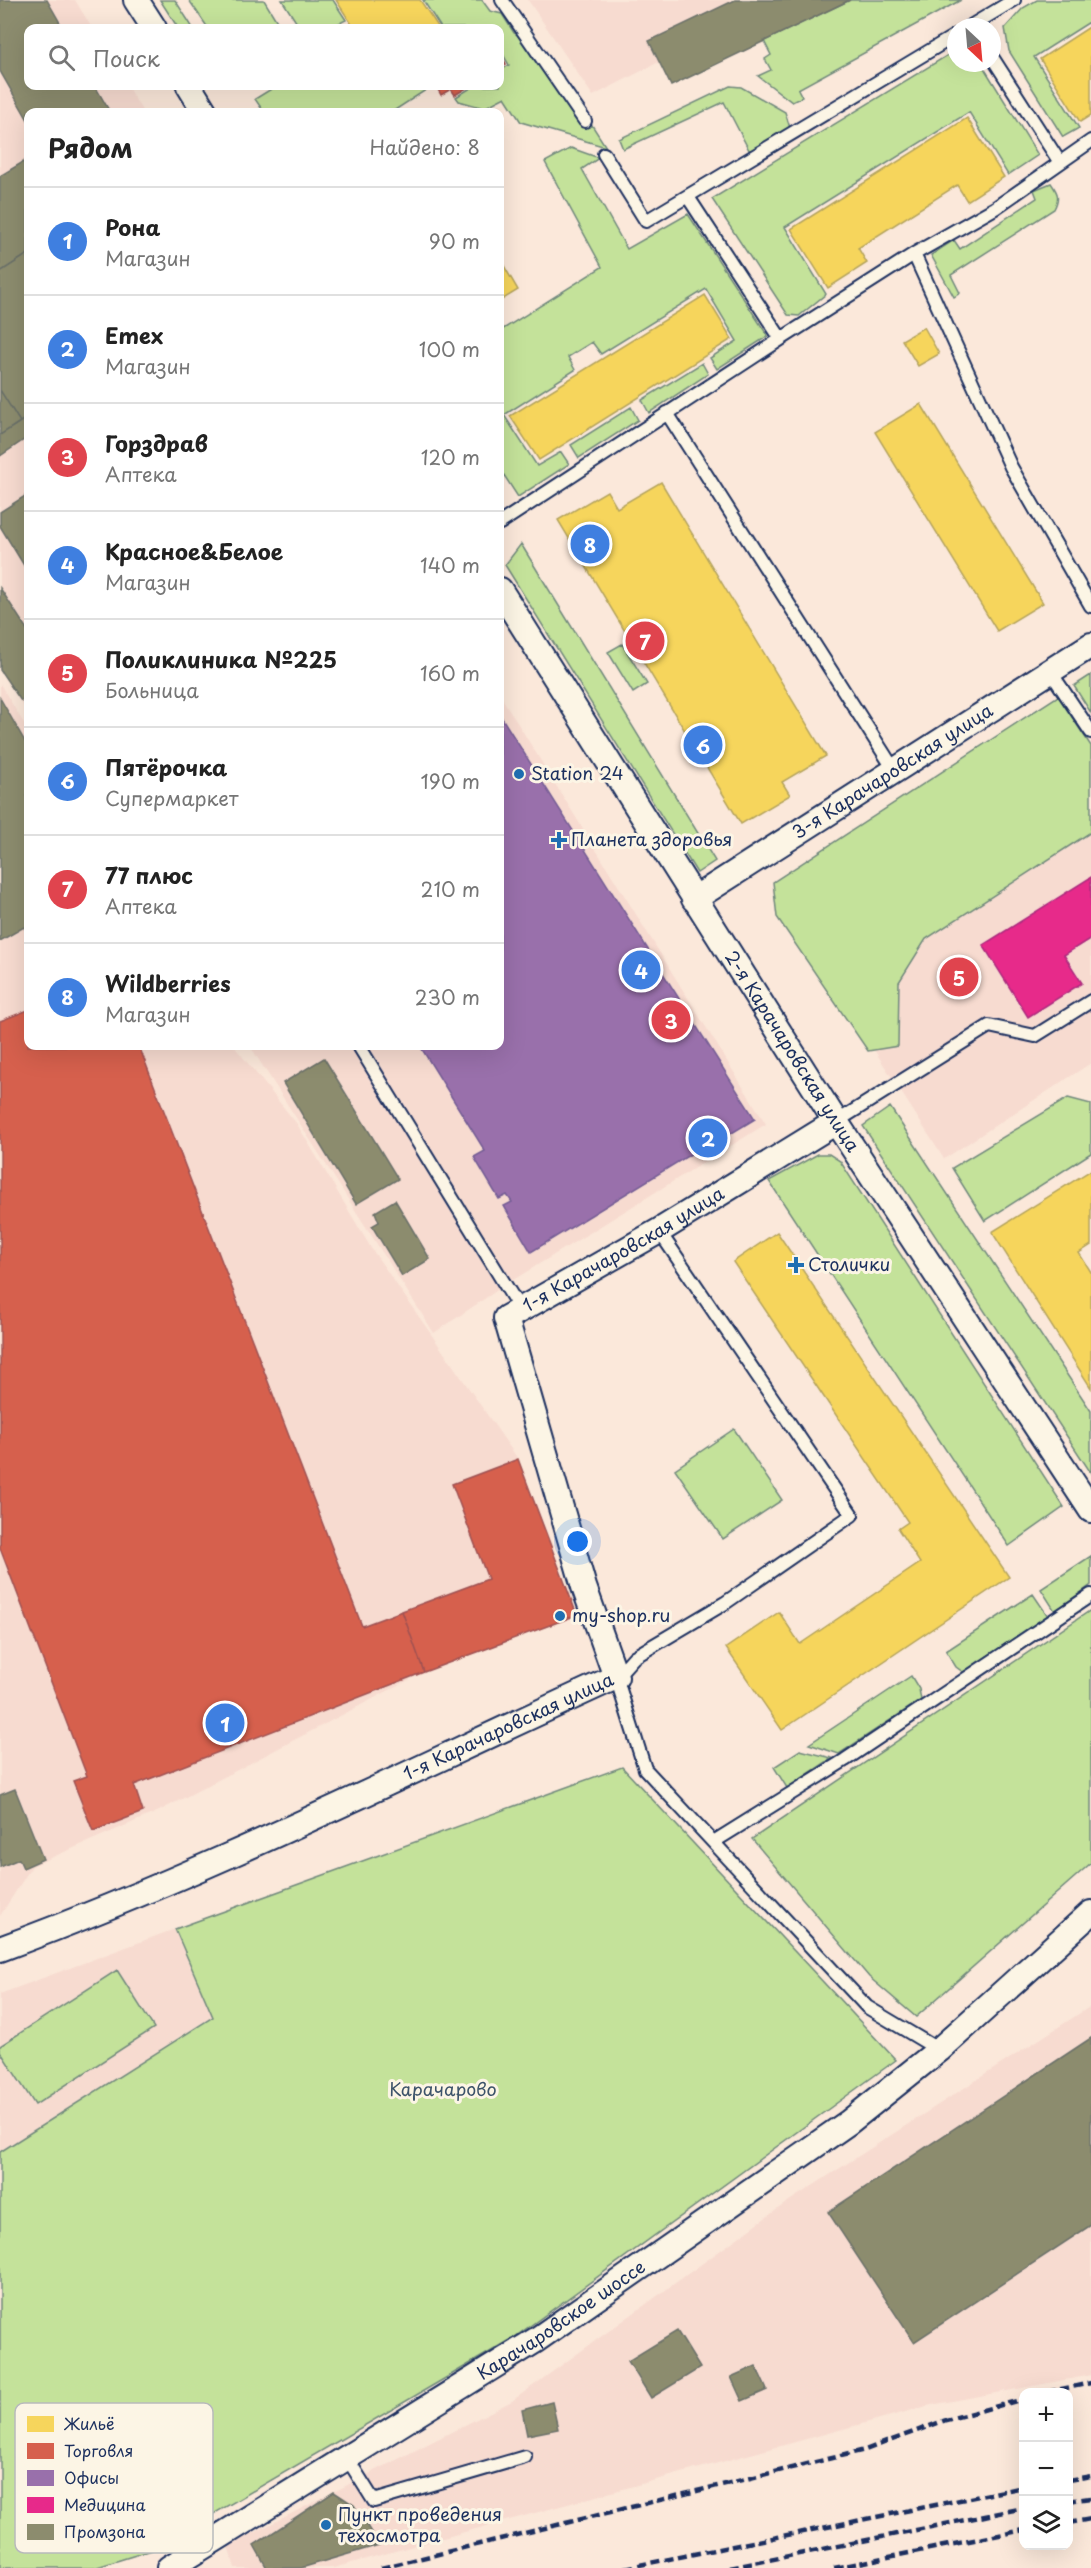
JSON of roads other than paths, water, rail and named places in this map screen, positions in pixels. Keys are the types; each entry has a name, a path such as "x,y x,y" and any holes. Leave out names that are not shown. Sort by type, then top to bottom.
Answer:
{"street":[{"path":"136,0 151,24"},
{"path":"191,90 203,108"},
{"name":"2-я Карачаровская улица","path":"504,596 836,1122 1091,1510"},
{"name":"3-я Карачаровская улица","path":"694,899 1091,645"},
{"name":"1-я Карачаровская улица","path":"0,1949 70,1924 188,1873 616,1677 584,1587 506,1318 659,1231 836,1122"},
{"name":"Карачаровское шоссе","path":"213,2541 536,2340 849,2122 939,2050 1091,1913"},
{"name":"Карачаровское шоссе","path":"169,2568 193,2553"}],"lane":[{"path":"502,0 585,121"},
{"path":"984,18 1014,0"},
{"path":"604,154 646,222 947,40"},
{"path":"1001,71 1059,161"},
{"path":"504,521 914,254 995,208 1059,161 1091,141"},
{"path":"1078,150 1091,157"},
{"path":"688,197 781,339"},
{"path":"914,254 1011,467 1091,606"},
{"path":"667,413 895,771"},
{"path":"1050,671 1091,732"},
{"path":"836,1122 988,1026 1035,1036 1091,1001"},
{"path":"361,1050 520,1309"},
{"path":"659,1231 852,1515 725,1603 633,1657 616,1677 645,1769 715,1841 867,2007 939,2050"},
{"path":"715,1841 846,1760 1091,1595"},
{"path":"347,2458 374,2501 525,2457"}],"railway":[{"path":"1067,2388 1091,2383"},
{"path":"381,2568 865,2450 946,2420 1019,2400"},
{"path":"1073,2479 1091,2476"},
{"path":"625,2568 1019,2488"},
{"path":"1073,2500 1091,2498"},
{"path":"730,2568 1019,2509"},
{"path":"1073,2522 1091,2519"},
{"path":"834,2568 1019,2531"}],"place":[{"name":"Wildberries","path":"590,544"},
{"name":"77 плюс","path":"645,641"},
{"name":"Пятёрочка","path":"703,745"},
{"name":"Station 24","path":"519,774"},
{"name":"Планета здоровья","path":"559,840"},
{"name":"Красное&Белое","path":"641,970"},
{"name":"Поликлиника №225","path":"959,977"},
{"name":"Горздрав","path":"671,1020"},
{"name":"Emex","path":"708,1138"},
{"name":"Столички","path":"796,1265"},
{"name":"my-shop.ru","path":"560,1616"},
{"name":"Рона","path":"225,1723"},
{"name":"Пункт проведения техосмотра","path":"326,2525"}],"park label":[{"name":"Карачарово","path":"443,2090"}]}
